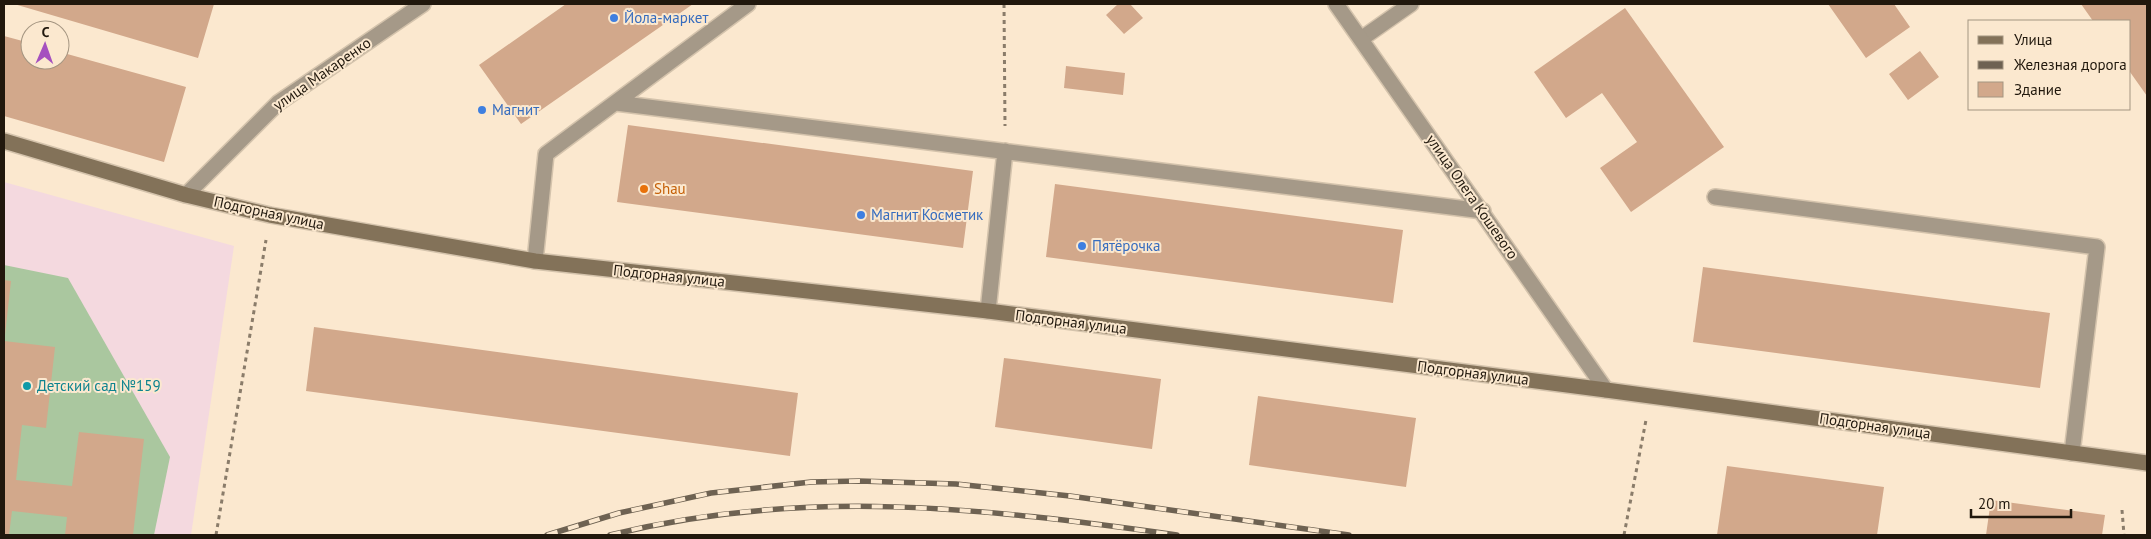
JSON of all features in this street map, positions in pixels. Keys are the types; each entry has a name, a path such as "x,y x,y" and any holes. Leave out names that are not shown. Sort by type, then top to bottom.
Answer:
{"street":[{"name":"улица Макаренко","path":"186,195 278,103 423,4"},
{"path":"535,261 546,154 748,4"},
{"name":"улица Олега Кошевого","path":"1336,4 1483,211 1606,390"},
{"path":"1362,39 1411,4"},
{"path":"616,102 1483,211"},
{"name":"Подгорная улица","path":"4,141 186,195 270,215 535,261 988,311 1606,390 2147,463"},
{"path":"988,311 1005,151"},
{"path":"1715,197 2097,247 2072,453"}],"path":[{"path":"1004,4 1005,151"},
{"path":"216,535 270,215"},
{"path":"1624,535 1651,396"},
{"path":"2122,510 2124,535"}],"shaded area":[{"path":"4,182 234,246 191,535 4,535"}],"green space":[{"path":"4,265 68,278 170,457 154,535 4,535"}],"building":[{"path":"14,4 214,4 198,58"},
{"path":"566,4 693,4 521,124 479,65"},
{"path":"1118,4 1130,4 1143,18 1124,34 1106,15"},
{"path":"1828,4 1894,4 1910,27 1866,58"},
{"path":"2081,4 2147,4 2147,96 2131,73 2131,20 2092,20"},
{"path":"1625,8 1724,147 1631,212 1600,168 1637,142 1602,93 1566,118 1534,72"},
{"path":"4,36 20,40 20,70 70,70 70,55 186,87 164,162 4,116"},
{"path":"1920,51 1939,77 1908,100 1889,74"},
{"path":"1066,66 1125,73 1123,95 1064,88"},
{"path":"628,125 973,171 963,248 617,202"},
{"path":"1055,184 1403,230 1393,303 1046,257"},
{"path":"1703,267 2050,313 2040,388 1693,342"},
{"path":"4,280 11,281 5,335 4,334"},
{"path":"314,327 798,393 790,456 306,391"},
{"name":"Детский сад №159","path":"4,341 55,347 46,428 22,425 16,480 72,486 79,432 144,439 133,535 65,535 67,517 12,511 9,535 4,535"},
{"path":"1004,358 1161,379 1152,449 995,427"},
{"path":"1258,396 1416,418 1406,487 1249,465"},
{"path":"1727,466 1884,487 1877,535 1717,535"},
{"path":"1991,500 2105,515 2102,535 1986,535"}],"railway":[{"path":"547,535 619,513 711,493 811,482 859,481 956,484 1070,496 1349,535"},
{"path":"610,535 682,520 753,511 824,507 894,507 963,510 1105,525 1177,535"}],"place":[{"name":"Йола-маркет","path":"614,18"},
{"name":"Магнит","path":"482,110"},
{"name":"Shau","path":"644,189"},
{"name":"Магнит Косметик","path":"861,215"},
{"name":"Пятёрочка","path":"1082,246"},
{"name":"Детский сад №159","path":"27,386"}]}
